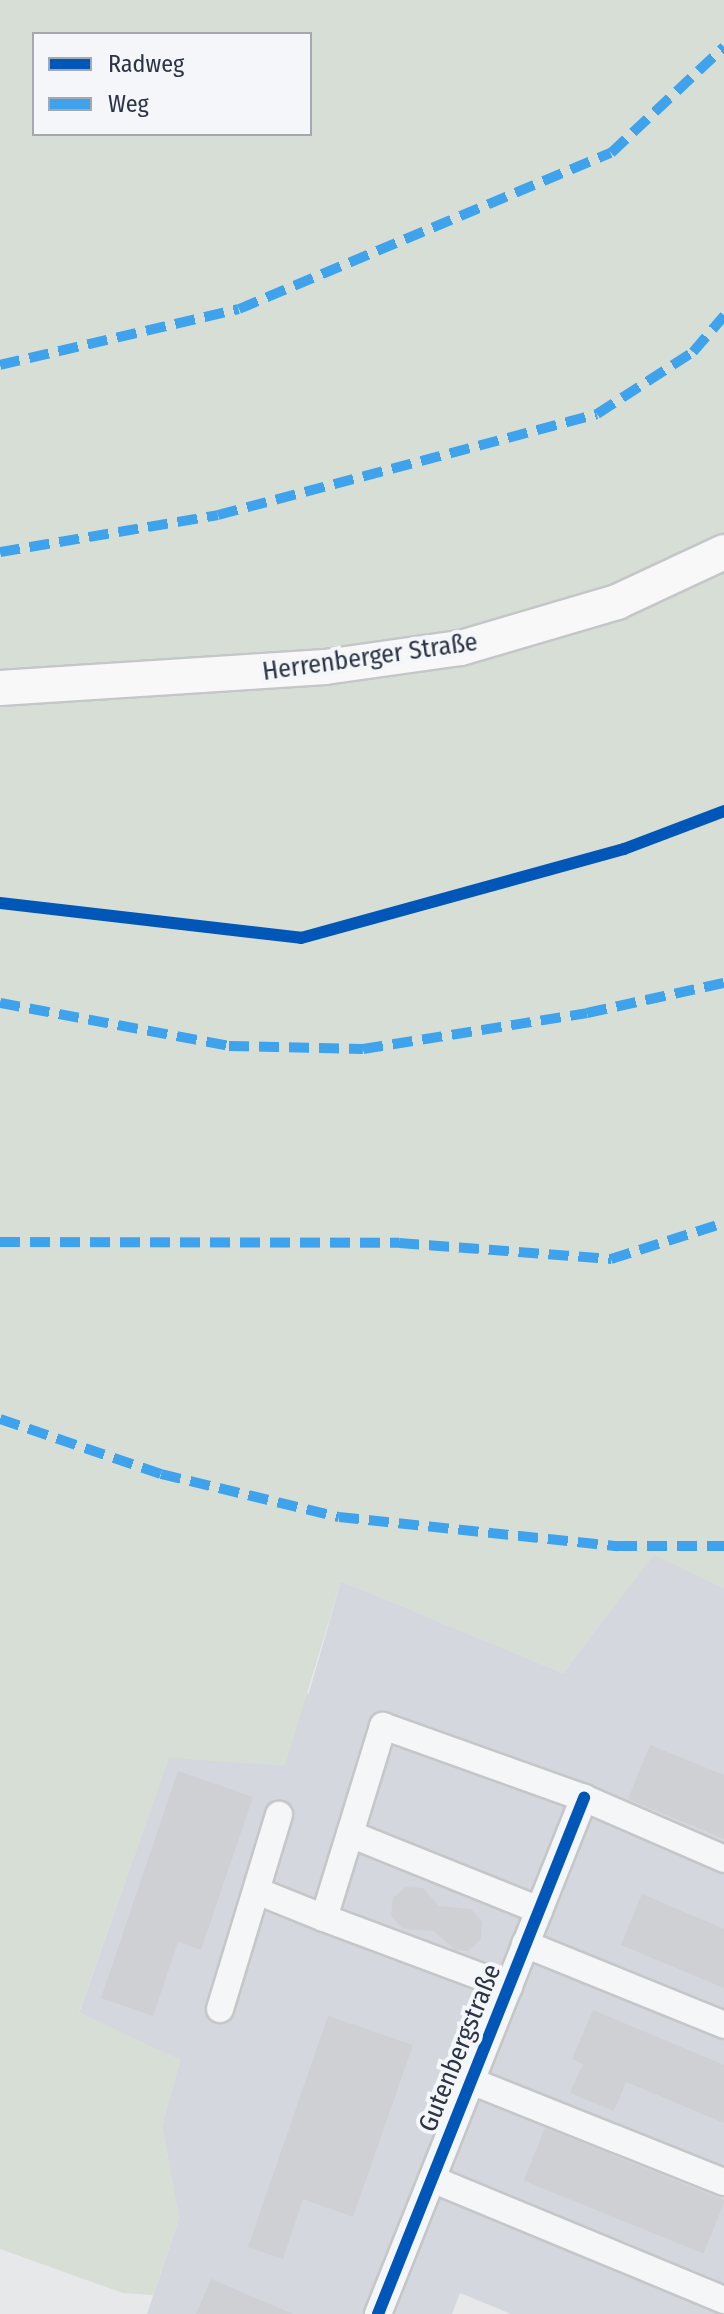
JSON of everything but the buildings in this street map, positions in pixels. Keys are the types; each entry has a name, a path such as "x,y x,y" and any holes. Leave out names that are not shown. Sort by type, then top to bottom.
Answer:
{"main road":[{"name":"Herrenberger Straße","path":"0,688 325,667 461,648 617,602 724,552"}],"street":[{"path":"324,1918 383,1726 584,1798 724,1859"},
{"name":"Gutenbergstraße","path":"378,2314 584,1798"},
{"path":"220,2009 279,1815"},
{"path":"350,1834 539,1910"},
{"path":"257,1891 509,1987"},
{"path":"525,1944 724,2025"},
{"path":"471,2081 724,2182"},
{"path":"432,2179 724,2300"}],"shaded area":[{"path":"0,0 724,0 724,1588 654,1555 563,1673 341,1581 285,1766 169,1758 79,2012 180,2060 162,2126 179,2218 153,2295 123,2293 0,2249"},
{"path":"654,1554 724,1588 724,2314 511,2314 460,2293 452,2314 147,2314 179,2218 162,2126 180,2060 79,2013 169,1757 309,1693 341,1581 563,1673"}],"marked path":[{"path":"0,365 239,309 611,153 724,47"},
{"path":"0,552 218,515 597,414 693,352 724,316"},
{"path":"0,1003 229,1046 363,1049 587,1013 724,983"},
{"path":"0,1242 399,1243 611,1259 724,1223"},
{"path":"0,1419 161,1474 339,1517 617,1546 724,1546"}],"cycle path":[{"path":"0,903 301,938 624,849 724,811"},
{"path":"378,2314 584,1798"}]}
